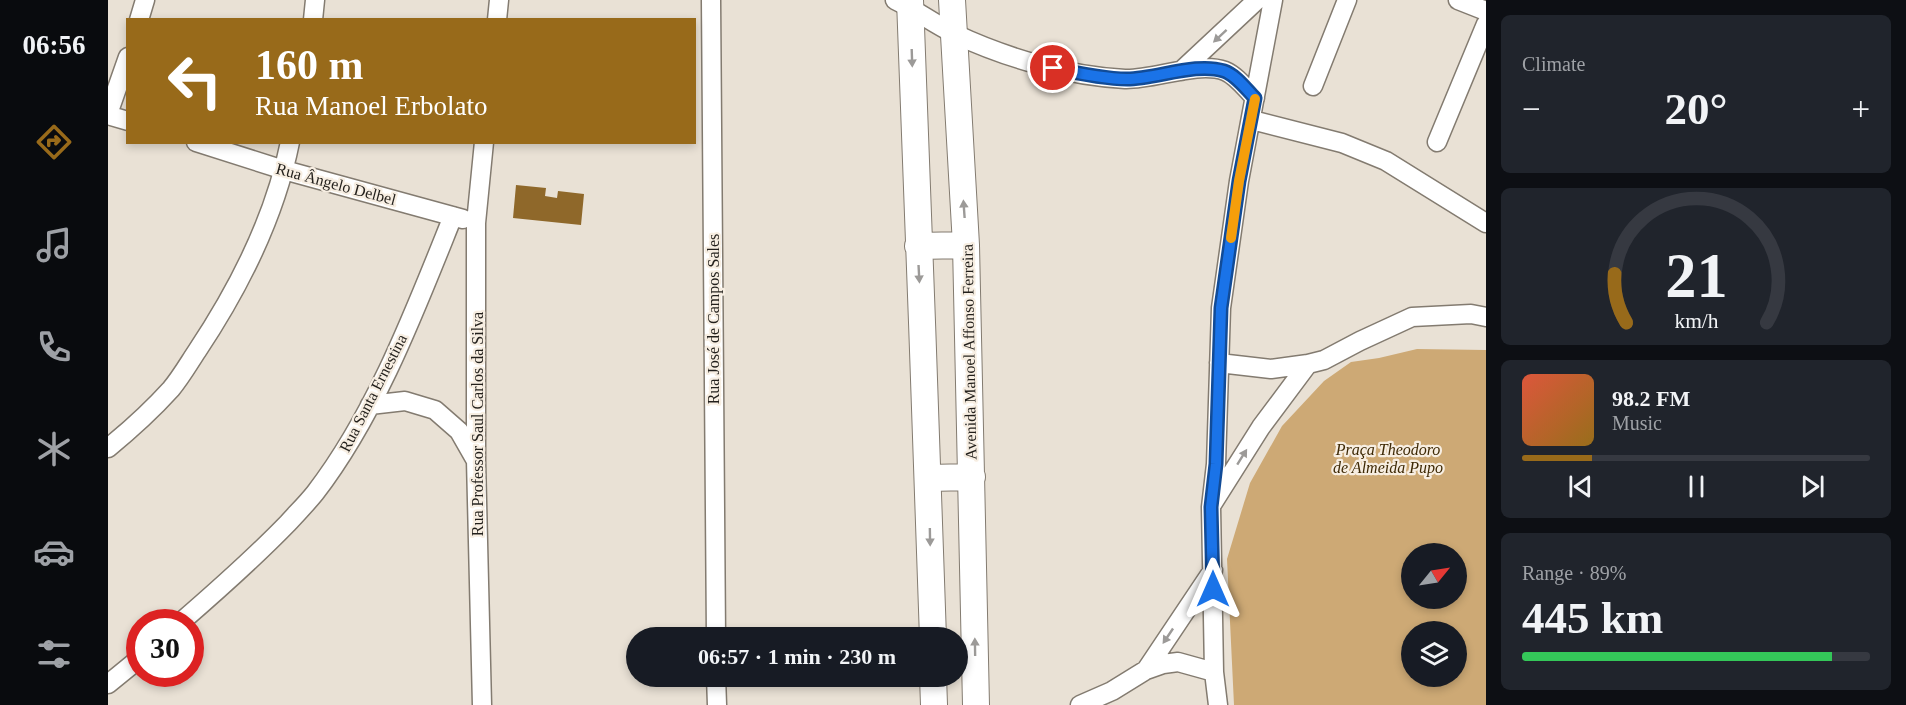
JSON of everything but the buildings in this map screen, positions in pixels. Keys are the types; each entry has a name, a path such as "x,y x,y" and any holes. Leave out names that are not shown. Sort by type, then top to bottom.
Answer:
{"main road":[{"name":"Avenida Manoel Affonso Ferreira","path":"952,0 966,245 976,705"},
{"path":"905,2 929,478 933,627"},
{"path":"918,246 966,245"},
{"path":"929,478 972,477"},
{"path":"933,687 934,705"}],"street":[{"path":"140,18 145,0"},
{"path":"313,18 315,0"},
{"path":"497,18 499,0"},
{"name":"Rua José de Campos Sales","path":"711,0 716,627"},
{"path":"1181,71 1257,0"},
{"path":"1218,705 1214,672 1211,507 1216,464 1221,308 1239,181 1273,0"},
{"path":"1313,86 1347,0"},
{"path":"1458,0 1486,11"},
{"path":"905,2 953,34 1022,62 1127,79 1181,71 1211,69 1224,71 1233,76 1255,98"},
{"path":"1437,142 1486,24"},
{"path":"126,63 108,115 126,120"},
{"path":"1252,120 1342,143 1386,161 1486,222"},
{"name":"Rua Ângelo Delbel","path":"202,144 284,170 476,223"},
{"path":"108,448 130,430 172,387 212,328 271,213 290,144"},
{"name":"Rua Professor Saul Carlos da Silva","path":"482,705 476,460 476,223 484,144"},
{"name":"Rua Santa Ernestina","path":"196,609 234,576 314,495 333,469 370,405 419,299 453,216"},
{"path":"1219,363 1271,369 1308,364 1324,360 1360,340 1412,317 1471,314 1486,317"},
{"path":"1211,507 1261,427 1308,364"},
{"path":"370,405 405,401 435,410 459,431 476,460"},
{"path":"1146,670 1213,570"},
{"path":"1080,705 1112,691 1146,670 1163,664 1178,662 1214,672"},
{"path":"108,684 126,669"},
{"path":"716,687 717,705"}],"green space":[{"name":"Praça Theodoro de Almeida Pupo","path":"1417,349 1486,350 1486,705 1234,705 1227,559 1250,483 1282,426 1324,381 1351,362"}],"slow traffic":[{"path":"1231,238 1239,181 1255,99"}],"route":[{"path":"1053,68 1127,79 1211,69 1224,71 1233,76 1255,98 1239,181 1221,308 1216,464 1211,507 1213,589"}]}
